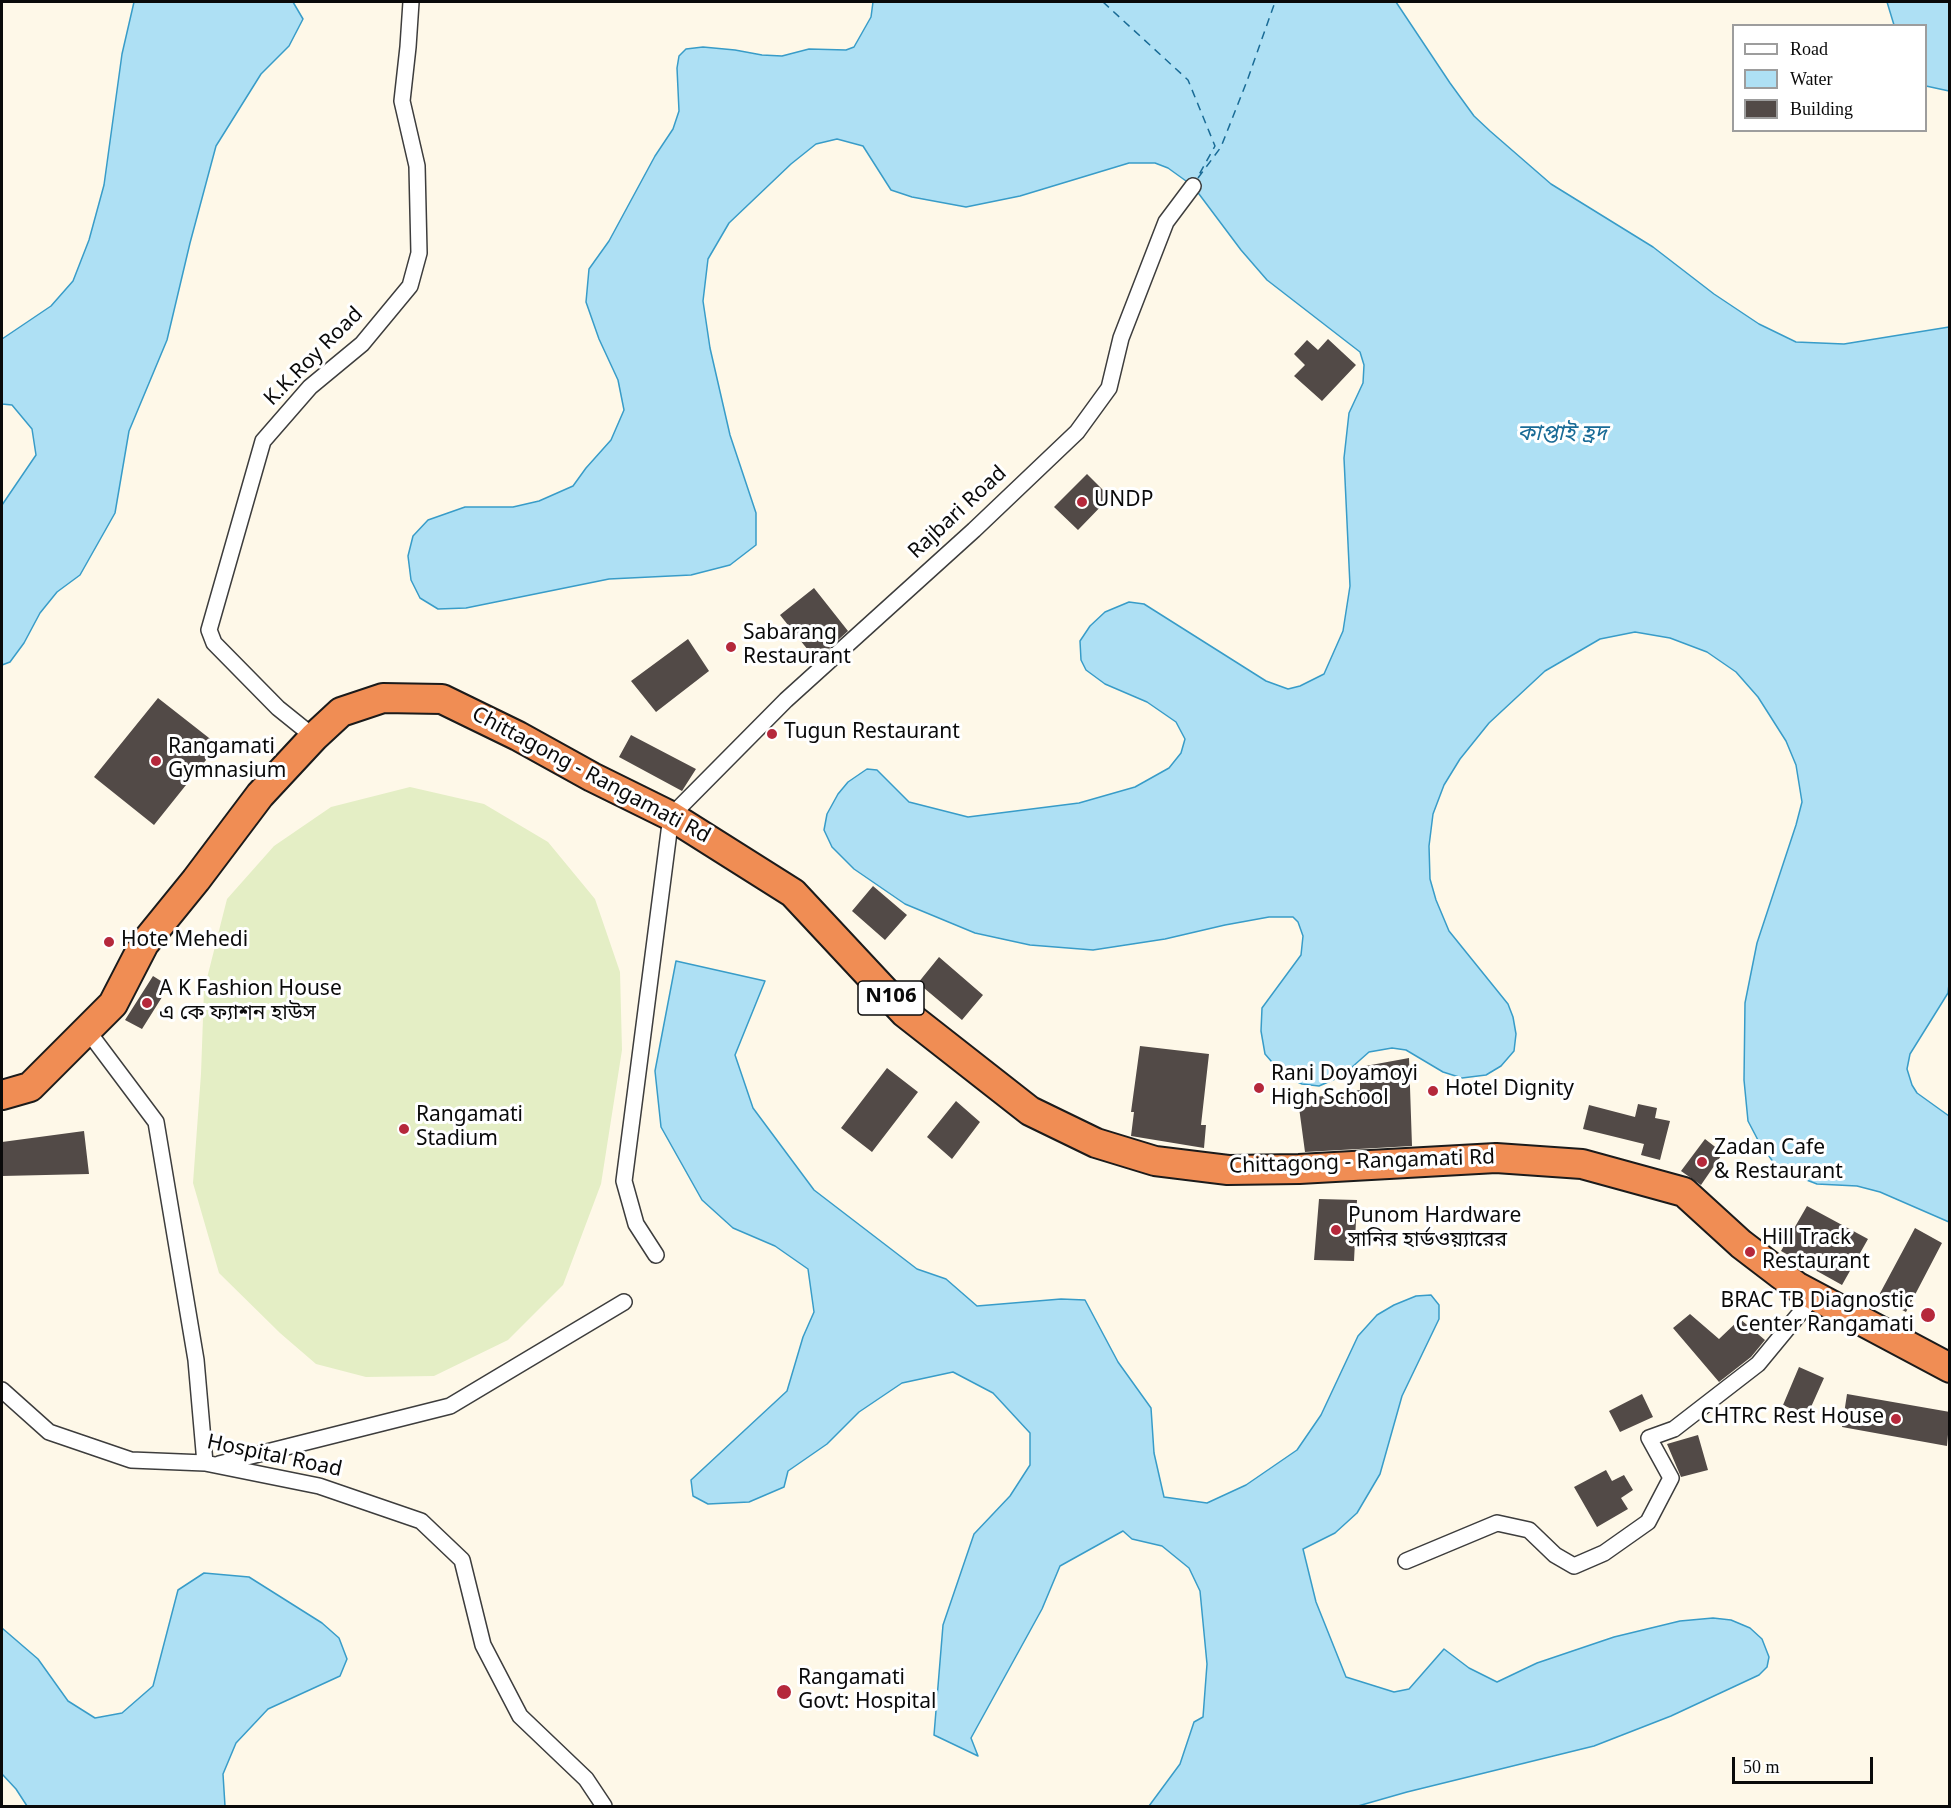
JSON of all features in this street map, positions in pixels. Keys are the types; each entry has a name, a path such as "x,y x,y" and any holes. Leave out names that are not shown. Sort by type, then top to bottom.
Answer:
{"highway":[{"name":"Chittagong - Rangamati Rd","path":"2,1095 30,1087 113,1004 144,944 260,795 314,737 341,712 383,698 442,699 671,816 793,893 905,1013 1030,1111 1096,1143 1155,1161 1228,1170 1299,1169 1496,1158 1582,1164 1684,1192 1741,1244 1796,1286 1950,1368"}],"street":[{"name":"K.K.Roy Road","path":"314,737 278,708 214,643 209,630 263,441 310,387 362,344 410,286 419,253 417,165 402,101 411,2"},
{"name":"Rajbari Road","path":"671,816 786,700 974,530 1077,432 1109,388 1121,338 1166,222 1193,186"},
{"path":"656,1255 636,1224 624,1181 671,816"},
{"path":"87,1030 156,1122 196,1360 209,1464 450,1407 624,1302"},
{"path":"2,1101 30,1087"},
{"path":"1406,1561 1497,1523 1529,1530 1555,1555 1574,1566 1604,1553 1648,1522 1671,1478 1649,1438 1674,1429 1758,1364 1815,1295"},
{"name":"Hospital Road","path":"2,1390 50,1432 131,1460 209,1464 319,1485 421,1521 462,1560 483,1645 520,1716 586,1779 604,1806"}],"green space":[{"name":"Rangamati Stadium","path":"410,787 484,804 548,842 595,899 620,972 622,1050 601,1184 563,1285 508,1340 434,1376 366,1377 316,1364 280,1333 219,1273 193,1183 204,990 227,899 274,846 331,807"}],"water":[{"path":"134,2 293,2 303,19 289,46 261,74 216,146 167,340 129,431 115,513 80,575 57,592 40,613 24,643 10,662 2,665 2,505 36,455 32,429 12,405 2,404 2,339 51,306 73,281 89,240 104,185 122,54"},
{"name":"কাপ্তাই হ্রদ","path":"873,2 1396,2 1474,116 1490,131 1551,184 1653,247 1714,294 1759,324 1796,342 1844,344 1949,327 1949,984 1948,993 1910,1054 1907,1069 1917,1093 1949,1116 1949,1222 1880,1192 1857,1186 1817,1184 1791,1174 1774,1163 1760,1144 1748,1121 1744,1080 1745,1003 1757,943 1802,802 1796,765 1786,741 1758,697 1736,672 1707,652 1670,638 1635,632 1600,639 1545,671 1489,723 1460,759 1444,785 1433,814 1429,846 1430,879 1436,900 1449,931 1508,1004 1516,1034 1514,1051 1501,1066 1486,1075 1462,1078 1443,1072 1406,1050 1392,1048 1369,1052 1342,1076 1319,1086 1302,1084 1284,1076 1265,1054 1261,1031 1262,1008 1301,955 1303,936 1298,922 1293,917 1269,917 1165,939 1093,950 1030,945 975,933 905,904 854,869 832,847 824,830 827,814 848,782 867,769 877,770 909,802 968,817 1079,803 1135,787 1169,768 1181,753 1185,739 1176,722 1147,702 1105,684 1086,670 1081,660 1080,641 1090,626 1105,612 1129,602 1144,604 1266,681 1288,689 1300,686 1324,674 1343,631 1350,586 1344,458 1349,413 1363,383 1364,365 1360,352 1267,280 1241,250 1193,186 1168,168 1155,163 1129,163 1020,196 966,207 912,197 891,190 863,146 837,139 816,144 791,164 729,223 708,259 703,301 710,348 730,435 756,513 756,545 730,565 691,575 609,579 466,608 438,609 420,598 411,580 408,556 413,536 428,520 465,507 513,507 539,501 573,486 611,440 624,410 618,380 599,339 586,302 589,269 609,241 655,156 673,129 679,111 677,68 679,56 686,49 703,47 782,56 809,49 846,50 854,47 871,17"},
{"path":"1887,2 1949,2 1949,91 1927,86 1927,24 1894,24"},
{"path":"676,961 765,981 735,1055 753,1108 814,1190 917,1269 946,1279 977,1306 1061,1299 1085,1300 1118,1362 1151,1408 1154,1453 1164,1497 1207,1503 1246,1485 1297,1450 1321,1415 1358,1336 1377,1315 1394,1305 1416,1296 1431,1295 1439,1305 1439,1319 1402,1396 1380,1474 1357,1513 1335,1533 1303,1549 1316,1602 1346,1677 1394,1692 1409,1689 1444,1649 1469,1668 1497,1682 1537,1663 1614,1637 1680,1621 1713,1618 1731,1620 1750,1628 1762,1639 1769,1657 1767,1667 1759,1675 1671,1716 1594,1746 1358,1806 1149,1806 1180,1764 1194,1722 1203,1717 1207,1664 1200,1591 1189,1568 1162,1546 1132,1539 1123,1531 1060,1566 1042,1609 971,1738 978,1756 934,1735 943,1625 974,1534 1010,1496 1030,1465 1030,1433 993,1393 953,1372 902,1383 859,1412 827,1444 788,1471 784,1487 749,1502 708,1504 693,1496 691,1480 787,1391 803,1337 814,1312 808,1269 775,1246 733,1228 702,1200 661,1127 655,1071"},
{"path":"204,1573 249,1577 322,1623 339,1638 347,1659 340,1676 268,1709 236,1743 223,1774 225,1806 27,1806 2,1774 2,1628 38,1659 68,1701 95,1718 122,1713 153,1686 178,1590"}],"building":[{"path":"1328,339 1356,365 1322,401 1294,376 1305,365 1294,354 1307,340 1318,350"},
{"name":"UNDP","path":"1087,474 1110,497 1078,530 1054,507"},
{"path":"814,588 848,631 816,660 780,615"},
{"path":"688,639 709,671 656,712 631,681"},
{"name":"Rangamati Gymnasium","path":"158,698 218,745 154,825 94,777"},
{"path":"631,735 696,769 682,791 619,757"},
{"path":"873,886 907,915 885,940 852,911"},
{"path":"939,957 983,995 962,1020 918,983"},
{"name":"A K Fashion House এ কে ফ্যাশন হাউস","path":"153,976 169,986 142,1029 125,1020"},
{"path":"1140,1046 1209,1054 1201,1125 1206,1125 1204,1148 1131,1136 1134,1112 1131,1112"},
{"path":"1409,1058 1412,1146 1305,1152 1298,1100 1360,1090 1360,1067"},
{"path":"887,1068 918,1092 872,1152 841,1128"},
{"path":"956,1101 980,1122 952,1159 927,1137"},
{"path":"1638,1104 1657,1108 1655,1118 1670,1121 1660,1160 1641,1155 1644,1144 1583,1129 1589,1105 1635,1117"},
{"path":"84,1131 89,1174 2,1176 2,1142"},
{"name":"Zadan Cafe & Restaurant","path":"1705,1139 1723,1153 1701,1185 1681,1171"},
{"name":"Punom Hardware সানির হার্ডওয়্যারের","path":"1319,1199 1357,1200 1354,1261 1314,1260"},
{"path":"1807,1206 1868,1239 1842,1285 1781,1251"},
{"path":"1915,1228 1942,1243 1906,1312 1878,1297"},
{"path":"1690,1314 1719,1339 1740,1319 1765,1340 1751,1357 1719,1382 1673,1328"},
{"path":"1799,1367 1824,1378 1807,1416 1783,1405"},
{"path":"1642,1394 1653,1417 1620,1432 1609,1411"},
{"name":"CHTRC Rest House","path":"1847,1394 1950,1412 1947,1446 1842,1427"},
{"path":"1698,1435 1708,1470 1681,1477 1667,1444"},
{"path":"1606,1470 1612,1481 1624,1475 1633,1490 1621,1498 1628,1509 1597,1527 1574,1487"}],"ferry route":[{"path":"1103,2 1188,80 1215,146 1196,180"},
{"path":"1198,178 1221,147 1275,2"}],"place":[{"name":"UNDP","path":"1082,502"},
{"name":"Sabarang Restaurant","path":"731,647"},
{"name":"Tugun Restaurant","path":"772,734"},
{"name":"Rangamati Gymnasium","path":"156,761"},
{"name":"Hote Mehedi","path":"109,942"},
{"name":"A K Fashion House এ কে ফ্যাশন হাউস","path":"147,1003"},
{"name":"Rani Doyamoyi High School","path":"1259,1088"},
{"name":"Hotel Dignity","path":"1433,1091"},
{"name":"Rangamati Stadium","path":"404,1129"},
{"name":"Zadan Cafe & Restaurant","path":"1702,1162"},
{"name":"Punom Hardware সানির হার্ডওয়্যারের","path":"1336,1230"},
{"name":"Hill Track Restaurant","path":"1750,1252"},
{"name":"BRAC TB Diagnostic Center Rangamati","path":"1928,1315"},
{"name":"CHTRC Rest House","path":"1896,1419"},
{"name":"Rangamati Govt: Hospital","path":"784,1692"}]}
